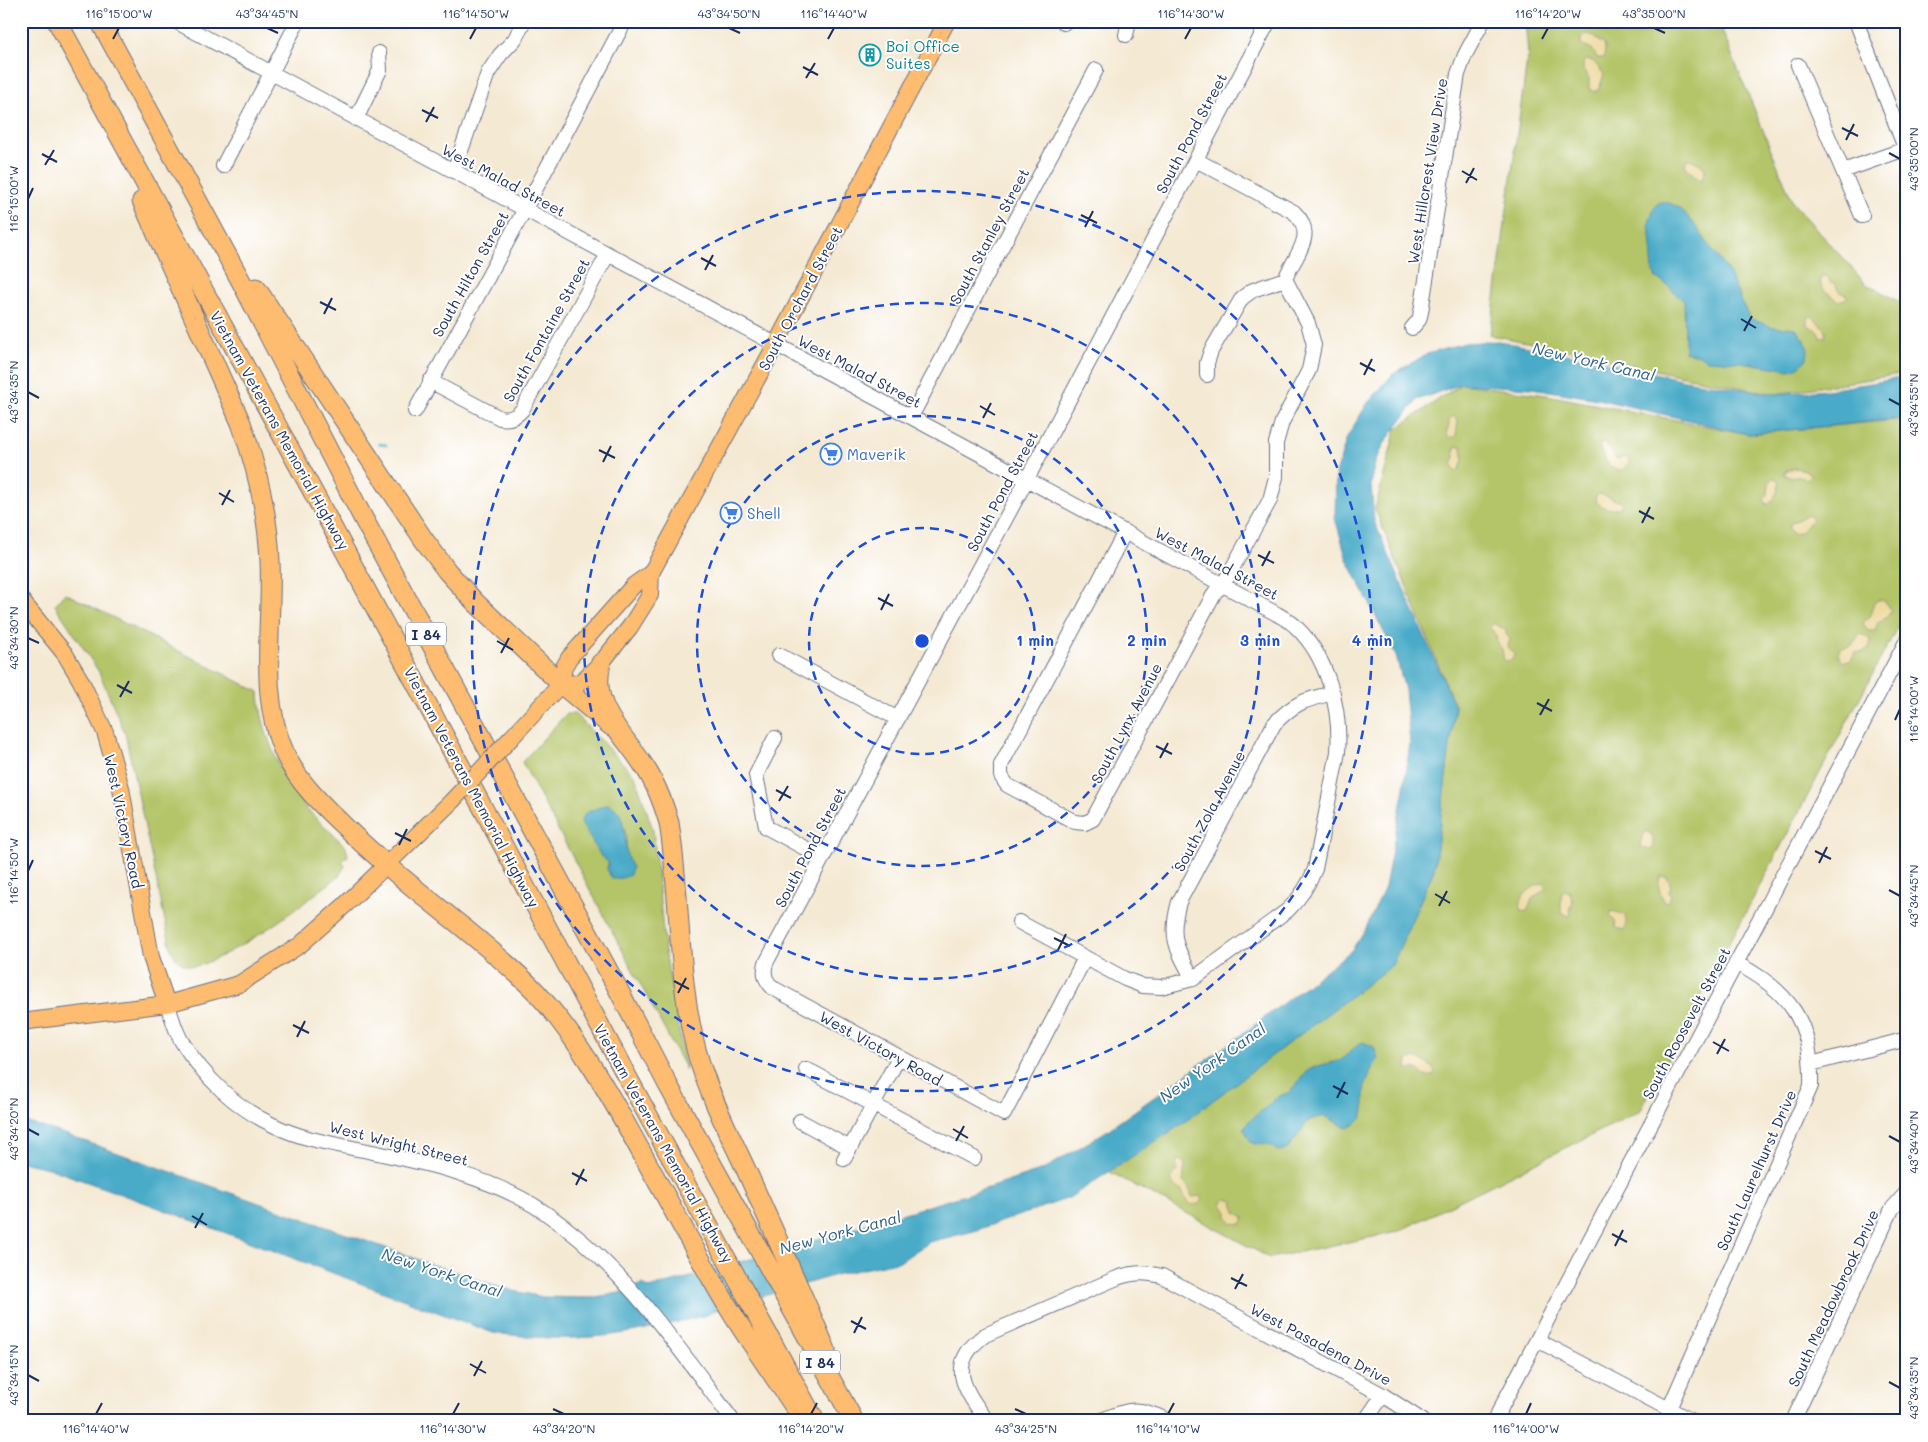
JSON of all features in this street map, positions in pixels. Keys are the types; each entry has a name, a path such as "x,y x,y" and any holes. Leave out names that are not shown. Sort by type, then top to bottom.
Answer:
{"highway":[{"name":"Vietnam Veterans Memorial Highway","path":"57,21 815,1421"},
{"name":"Vietnam Veterans Memorial Highway","path":"100,21 242,283 362,516 668,1085 756,1244 796,1299"},
{"path":"86,76 241,423 253,458 262,493 268,529 270,562 269,693 273,721 283,750 293,770 307,790 364,846 499,957 535,991 570,1034 617,1110 735,1318 804,1421"},
{"path":"192,191 424,540 447,571 474,601 561,684 618,732"},
{"path":"600,663 599,689 603,705 618,732 643,764 663,803 672,842 685,988 696,1045 714,1100 777,1238 796,1299 854,1421"}],"main road":[{"name":"South Orchard Street","path":"21,1022 167,1004 238,984 300,945 345,905 452,801 512,737 561,684 564,666 569,658 634,585 651,572 776,344 947,21"},
{"name":"South Orchard Street","path":"561,684 578,682 600,663 630,627 650,595 651,572"},
{"name":"West Victory Road","path":"21,600 65,654 81,681 104,732 120,788 151,957 167,1004"}],"street":[{"name":"West Malad Street","path":"175,21 191,25 270,73 1295,625 1309,641 1333,693"},
{"path":"223,166 298,21"},
{"path":"454,171 488,74 500,55 515,39 524,21"},
{"name":"South Hilton Street","path":"415,411 525,209 624,21"},
{"name":"South Pond Street","path":"765,975 766,963 1027,479 1269,21"},
{"name":"West Hillcrest View Drive","path":"1412,328 1419,320 1421,312 1458,74 1465,55 1483,21"},
{"path":"1843,171 1906,151 1856,21"},
{"path":"356,119 380,70 379,53"},
{"path":"1798,65 1862,216"},
{"name":"South Stanley Street","path":"911,417 1096,70"},
{"path":"1196,160 1294,212 1301,218 1306,234 1285,279 1252,290 1242,298 1211,351 1207,363 1207,374"},
{"name":"South Fontaine Street","path":"430,381 500,418 506,420 518,414 522,410 608,254"},
{"name":"South Lynx Avenue","path":"1125,532 1001,765 1000,776 1006,785 1076,822 1085,823 1093,819 1214,592 1223,585 1270,500 1276,477 1276,444 1282,422 1309,370 1314,346 1308,323 1285,279"},
{"name":"South Roosevelt Street","path":"1494,1421 1907,640"},
{"path":"779,655 898,719"},
{"path":"1019,922 1125,979 1143,986 1161,987 1193,979 1288,910 1310,882 1315,869 1338,752 1338,718 1333,693"},
{"name":"South Zola Avenue","path":"1193,979 1177,951 1174,932 1179,902 1274,724 1286,712 1306,700 1333,693"},
{"path":"775,738 756,775 766,827 823,858"},
{"name":"West Victory Road","path":"765,975 767,982 773,988 1004,1114 1086,958"},
{"name":"South Laurelhurst Drive","path":"1669,1408 1810,1086 1812,1064 1810,1047 1803,1027 1778,990 1756,973 1736,963"},
{"name":"West Wright Street","path":"167,1004 181,1042 207,1075 226,1095 249,1112 297,1135 439,1167 476,1179 511,1194 544,1212 574,1234 603,1259 629,1287 663,1328 733,1421"},
{"path":"1812,1064 1907,1039"},
{"path":"800,1121 847,1153 899,1058"},
{"path":"806,1070 974,1158"},
{"name":"South Meadowbrook Drive","path":"1793,1421 1892,1209 1907,1192"},
{"name":"West Pasadena Drive","path":"987,1421 968,1394 962,1380 963,1360 971,1345 985,1335 1117,1278 1130,1273 1145,1272 1162,1276 1383,1395 1423,1421"},
{"path":"1537,1340 1692,1421"},
{"path":"1365,1421 1383,1395"},
{"path":"1100,1421 1119,1413 1138,1409 1156,1414 1168,1421"}],"green space":[{"path":"1525,21 1718,21 1793,203 1866,284 1907,306 1907,373 1775,394 1490,335 1528,53"},
{"path":"1461,384 1546,395 1748,434 1907,419 1907,609 1640,1111 1397,1232 1270,1258 1108,1171 1179,1126 1392,965 1434,870 1455,706 1375,509 1396,429"},
{"path":"65,593 259,692 263,720 272,749 292,789 316,818 346,847 348,856 342,861 345,866 339,876 264,931 206,963 196,966 183,964 171,949 125,733 99,672 55,605"},
{"path":"566,714 575,714 635,776 653,830 665,951 686,1070 522,762","holes":["618,811 626,835 627,861 607,869"]}],"sand":[{"path":"1587,34 1595,36 1603,43 1605,48 1604,58 1597,58 1592,49 1581,44 1581,38"},
{"path":"1586,60 1593,61 1604,74 1599,89 1595,92 1589,89 1589,79 1583,69 1583,63"},
{"path":"1687,159 1703,167 1705,172 1701,180 1685,165"},
{"path":"1824,275 1829,278 1830,283 1835,284 1839,292 1847,295 1847,298 1839,301 1824,290 1820,282"},
{"path":"1812,316 1826,330 1826,337 1820,338 1818,331 1807,325 1807,318"},
{"path":"1454,416 1458,421 1456,436 1449,438 1446,433 1449,419"},
{"path":"1605,441 1616,459 1629,458 1629,462 1624,468 1620,470 1615,469 1607,462 1599,445"},
{"path":"1456,446 1462,447 1463,459 1460,469 1455,471 1452,465"},
{"path":"1795,468 1805,470 1811,475 1806,479 1785,475 1785,471"},
{"path":"1774,478 1779,481 1779,487 1774,498 1767,505 1764,499 1768,494 1769,483"},
{"path":"1597,494 1620,501 1621,507 1610,508 1599,505 1595,499"},
{"path":"1808,514 1812,518 1809,523 1802,531 1793,534 1789,529 1790,524"},
{"path":"1878,600 1885,601 1891,611 1887,617 1878,622 1875,631 1868,631 1863,623 1870,615 1874,603"},
{"path":"1493,623 1506,630 1506,634 1510,639 1508,646 1514,655 1512,660 1504,661 1502,649 1497,643 1496,634 1489,627"},
{"path":"1860,634 1870,639 1870,647 1863,652 1855,653 1850,661 1843,662 1838,655 1840,648 1851,646"},
{"path":"1645,832 1649,832 1653,838 1653,848 1650,850 1642,848 1640,843"},
{"path":"1661,876 1667,877 1671,886 1669,891 1671,896 1667,902 1664,901 1659,889"},
{"path":"1544,883 1545,889 1532,899 1527,911 1522,912 1521,902 1526,893"},
{"path":"1564,891 1569,891 1573,902 1570,908 1571,915 1568,916 1561,911 1561,895"},
{"path":"1612,911 1626,915 1624,930 1616,928 1615,921 1610,916"},
{"path":"1413,1058 1432,1067 1435,1073 1431,1076 1426,1076 1422,1075 1418,1069 1407,1069 1408,1060"},
{"path":"1177,1160 1185,1164 1183,1182 1189,1188 1192,1197 1203,1197 1201,1203 1193,1205 1188,1203 1182,1191 1174,1184 1171,1178 1178,1170 1176,1166"},
{"path":"1226,1199 1233,1201 1236,1212 1244,1217 1241,1224 1231,1223 1227,1217 1227,1212 1221,1203"}],"water":[{"path":"1660,202 1667,202 1680,208 1692,221 1729,273 1749,318 1770,326 1796,329 1805,340 1808,350 1807,359 1799,367 1790,370 1741,362 1707,360 1699,355 1685,352 1684,301 1666,284 1656,278 1653,271 1649,223 1654,207"},
{"name":"New York Canal","path":"1498,341 1601,361 1684,380 1775,394 1828,390 1907,377 1907,418 1748,434 1598,399 1532,388 1461,384 1417,400 1385,442 1375,463 1371,485 1374,521 1455,706 1434,870 1392,965 1179,1126 1069,1198 974,1231 929,1242 901,1261 839,1274 713,1311 707,1315 624,1333 591,1337 554,1338 493,1333 143,1202 48,1168 21,1162 21,1121 56,1131 431,1264 514,1291 543,1297 590,1298 619,1293 642,1284 649,1288 677,1281 1043,1170 1105,1132 1243,1034 1351,951 1365,930 1385,887 1404,788 1410,742 1405,690 1396,656 1347,559 1335,518 1336,474 1347,437 1367,404 1393,374 1427,354 1465,343"},
{"path":"607,804 615,808 620,814 627,852 632,867 630,875 622,878 612,879 607,869 609,863 601,856 581,823 582,817 588,812"},
{"path":"1363,1042 1374,1047 1378,1058 1364,1091 1363,1115 1355,1124 1347,1128 1325,1116 1309,1120 1288,1149 1279,1151 1268,1145 1251,1142 1244,1129 1247,1123 1279,1096 1290,1092 1306,1072 1314,1067 1341,1060"}],"waterway":[{"path":"379,444 386,445"}],"place":[{"name":"Boi Office Suites","path":"870,55"},
{"name":"Maverik","path":"831,454"},
{"name":"Shell","path":"731,513"}]}
